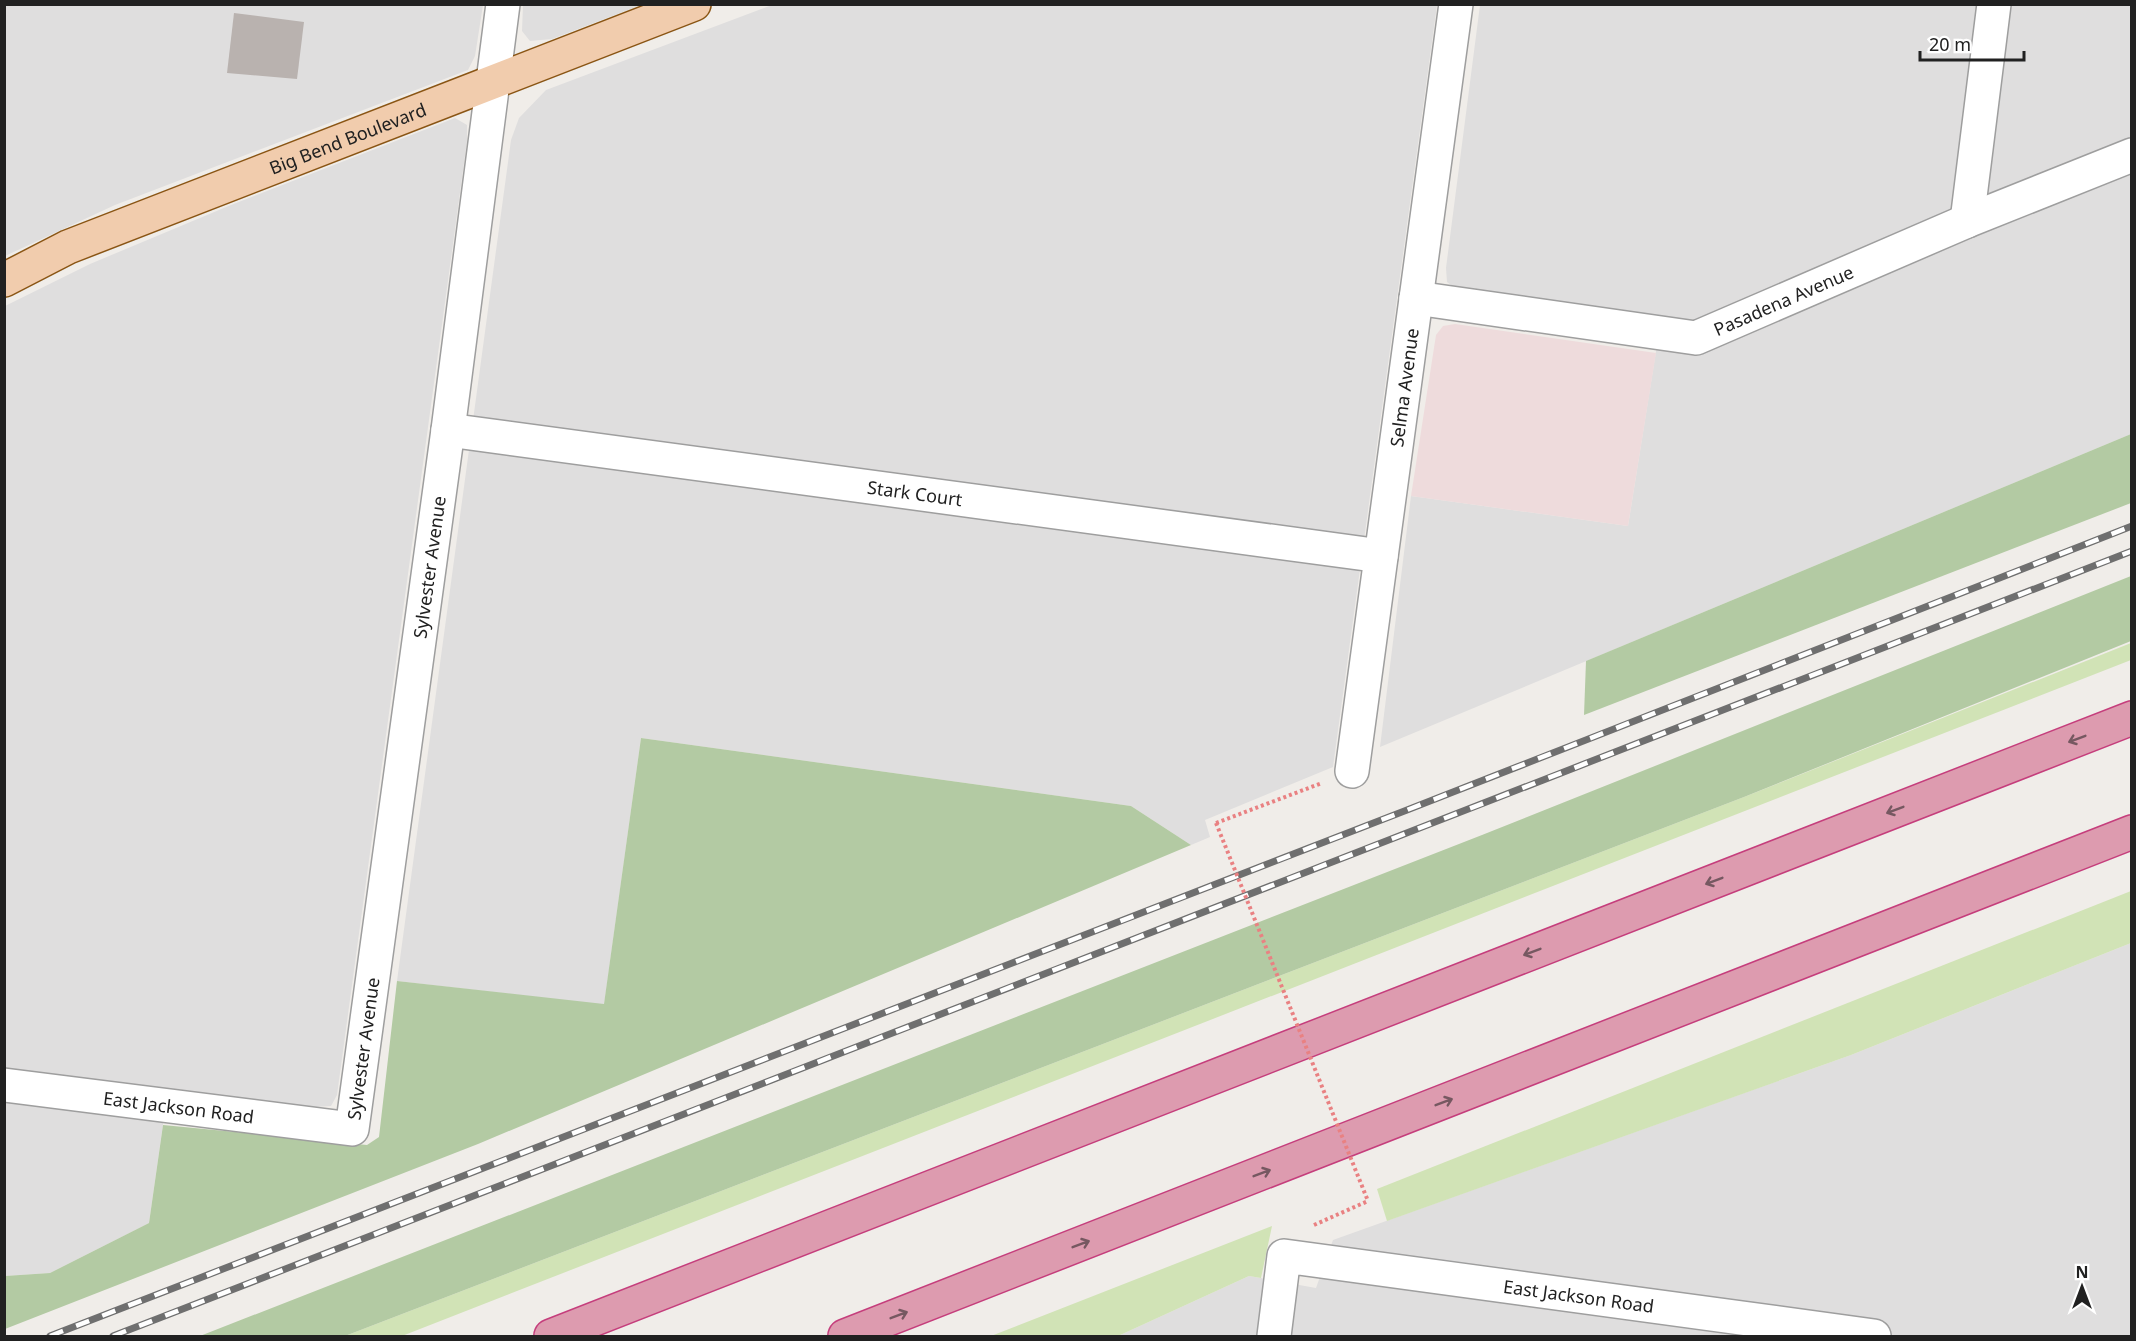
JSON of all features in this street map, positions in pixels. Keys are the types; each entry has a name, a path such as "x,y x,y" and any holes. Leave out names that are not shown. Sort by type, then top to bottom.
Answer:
{"highway":[{"path":"551,1336 2132,718"},
{"path":"845,1336 2132,832"}],"main road":[{"name":"Big Bend Boulevard","path":"4,280 68,247 694,4"}],"street":[{"name":"Sylvester Avenue","path":"352,1129 448,430 503,4"},
{"name":"Selma Avenue","path":"1352,771 1456,4"},
{"path":"1967,221 1994,4"},
{"name":"Pasadena Avenue","path":"1416,298 1696,338 1967,221 2132,155"},
{"name":"Stark Court","path":"448,430 1381,555"},
{"name":"East Jackson Road","path":"4,1085 352,1129"},
{"name":"East Jackson Road","path":"1274,1336 1284,1256 1874,1336"}],"path":[{"path":"1352,771 1216,824 1368,1201"}],"shaded area":[{"path":"523,4 641,5 552,39 530,41 522,31"},
{"path":"4,5 483,5 475,56 468,70 115,205 5,256"},
{"path":"772,5 1437,5 1333,767 1205,820 1210,837 1191,845 1131,806 641,738 604,1005 397,981 511,140 519,118 546,90"},
{"path":"1480,5 2131,5 2131,434 1380,747 1411,496 1628,526 1661,320 1458,290 1447,282 1446,268"},
{"path":"455,118 467,125 467,141 337,1095 331,1106 314,1107 168,1089 149,1223 50,1273 5,1276 5,306 90,264 231,205"},
{"path":"1455,324 1656,353 1628,526 1411,496 1436,335 1443,326"},
{"path":"2131,943 2131,1336 1118,1336 1249,1276 1316,1288 1333,1240 1851,1055"}],"green space":[{"path":"2131,434 2131,503 1584,715 1586,661"},
{"path":"2131,576 2131,641 1744,797 345,1336 200,1336 1482,835"},
{"path":"2131,643 2131,660 402,1336 345,1336 1744,797"},
{"path":"641,738 1131,806 1191,845 478,1144 5,1329 5,1276 50,1273 149,1223 163,1125 367,1145 379,1137 397,981 604,1004"},
{"path":"2131,891 2131,943 1851,1055 1387,1221 1377,1189"},
{"path":"1272,1226 1261,1278 1249,1276 1118,1336 991,1336"}],"building":[{"path":"234,13 304,22 297,79 227,73"}],"railway":[{"path":"50,1336 1407,810 2132,526"},
{"path":"113,1336 2132,551"}]}
